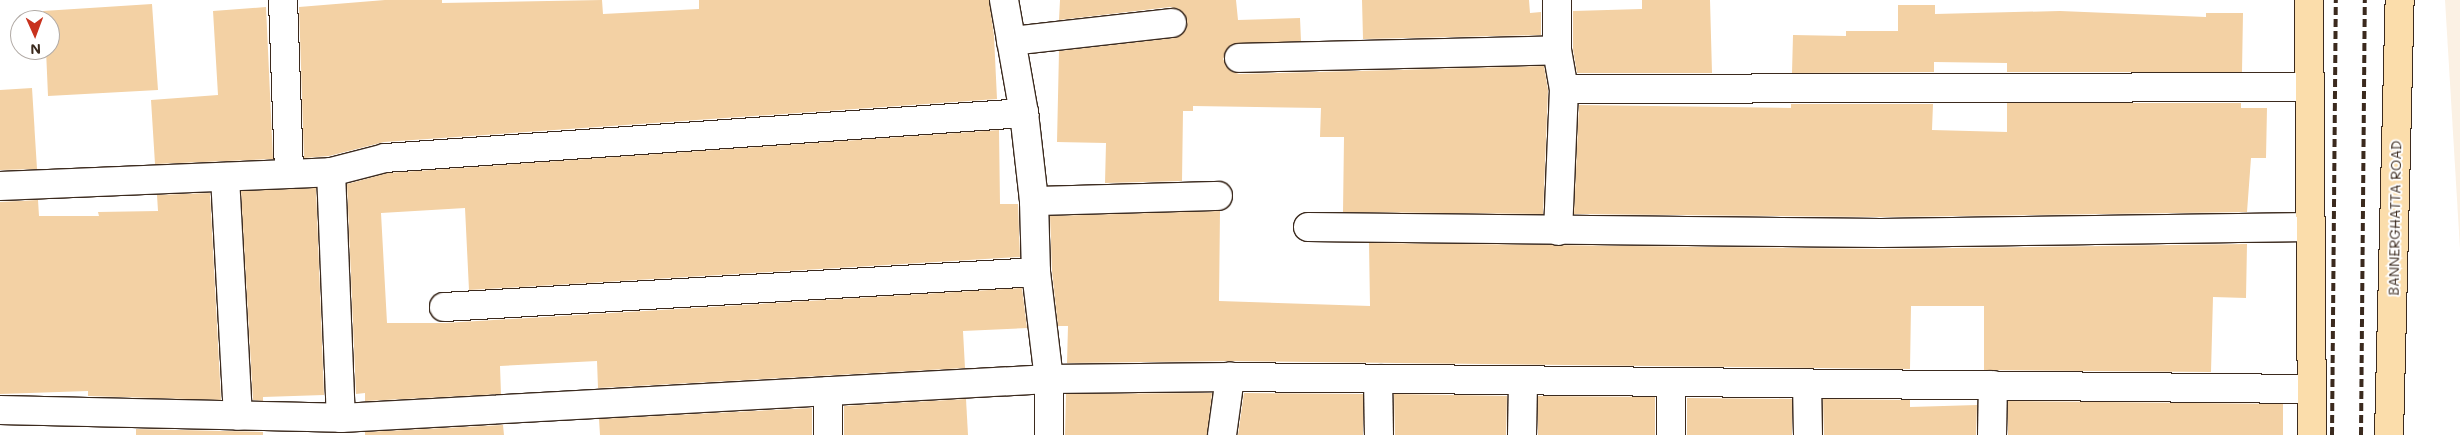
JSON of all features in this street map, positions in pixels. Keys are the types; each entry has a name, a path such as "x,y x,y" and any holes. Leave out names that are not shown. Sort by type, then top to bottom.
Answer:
{"main road":[{"path":"2309,0 2308,87 2312,435"},
{"name":"BANNERGHATTA ROAD","path":"2389,435 2400,0"}],"street":[{"path":"283,0 289,174"},
{"path":"1004,0 1024,113 1034,201 1036,272 1050,378 1049,435"},
{"path":"1557,0 1557,50 1564,89 1558,231"},
{"path":"1011,41 1172,23"},
{"path":"1239,58 1557,50"},
{"path":"1564,89 2308,87"},
{"path":"0,186 331,172 385,158 1024,113"},
{"path":"331,172 342,418"},
{"path":"225,177 238,416"},
{"path":"1034,201 1218,196"},
{"path":"1308,227 1881,233 2310,227"},
{"path":"444,307 1036,272"},
{"path":"0,410 342,418 1050,378 1378,379 2312,389"},
{"path":"1222,435 1230,378"},
{"path":"1378,379 1379,435"},
{"path":"1522,382 1522,435"},
{"path":"1671,382 1671,435"},
{"path":"1807,383 1808,435"},
{"path":"1992,435 1993,385"},
{"path":"828,391 828,435"}],"shaded area":[{"path":"2445,0 2460,0 2460,249"}],"building":[{"path":"385,0 442,0 442,3 602,0 603,14 699,9 699,0 989,0 994,36 997,99 384,142 329,156 304,158 299,7"},
{"path":"1060,0 1236,0 1238,20 1300,18 1301,41 1230,45 1223,59 1231,71 1239,74 1544,66 1548,90 1543,214 1343,212 1344,137 1320,137 1321,108 1193,106 1193,111 1183,111 1182,181 1105,183 1106,143 1057,142 1059,51 1174,38 1186,30 1187,21 1179,9 1170,7 1059,20"},
{"path":"1362,0 1529,0 1530,13 1541,12 1541,35 1363,39"},
{"path":"1642,0 1710,0 1712,73 1577,73 1573,49 1573,11 1642,9"},
{"path":"152,4 158,90 48,96 46,60 60,60 59,10"},
{"path":"1898,5 1935,5 1935,14 2060,11 2206,17 2206,13 2243,13 2242,72 2007,72 2007,63 1934,62 1934,72 1792,73 1793,35 1846,36 1846,31 1898,31"},
{"path":"266,7 273,159 155,164 151,100 218,95 213,11"},
{"path":"32,88 37,169 0,170 0,90"},
{"path":"2007,103 2241,103 2241,108 2267,108 2266,158 2251,158 2247,212 1881,217 1574,214 1579,105 1791,108 1791,104 1933,104 1932,130 2007,132"},
{"path":"999,130 1000,204 1018,204 1020,257 469,290 465,208 381,213 387,323 445,323 1022,288 1027,328 963,331 965,368 598,388 597,361 500,366 501,394 365,401 365,393 356,394 347,184 388,173"},
{"path":"316,188 324,395 263,397 263,401 253,400 241,191"},
{"path":"210,193 221,400 88,396 88,391 0,394 0,202 38,200 39,216 99,216 98,212 158,211 157,195"},
{"path":"1220,211 1219,301 1370,306 1369,243 1881,249 2247,244 2246,298 2213,297 2211,372 1984,370 1984,306 1911,306 1910,369 1230,361 1067,363 1068,326 1058,326 1052,271 1050,216"},
{"path":"1212,393 1207,435 1065,435 1066,394"},
{"path":"1244,393 1363,394 1363,435 1238,435"},
{"path":"1394,394 1507,396 1506,435 1395,435"},
{"path":"1538,396 1655,397 1655,435 1538,435"},
{"path":"1687,398 1792,399 1792,435 1687,435"},
{"path":"966,399 968,435 844,435 844,406"},
{"path":"1823,399 1910,400 1910,407 1977,405 1976,435 1824,435"},
{"path":"2008,401 2283,404 2283,435 2008,435"},
{"path":"812,408 812,435 600,435 599,419"},
{"path":"503,425 504,435 365,435 365,432"},
{"path":"136,429 263,432 263,435 136,435"}],"railway":[{"path":"2332,435 2336,0"},
{"path":"2361,435 2365,0"}]}
